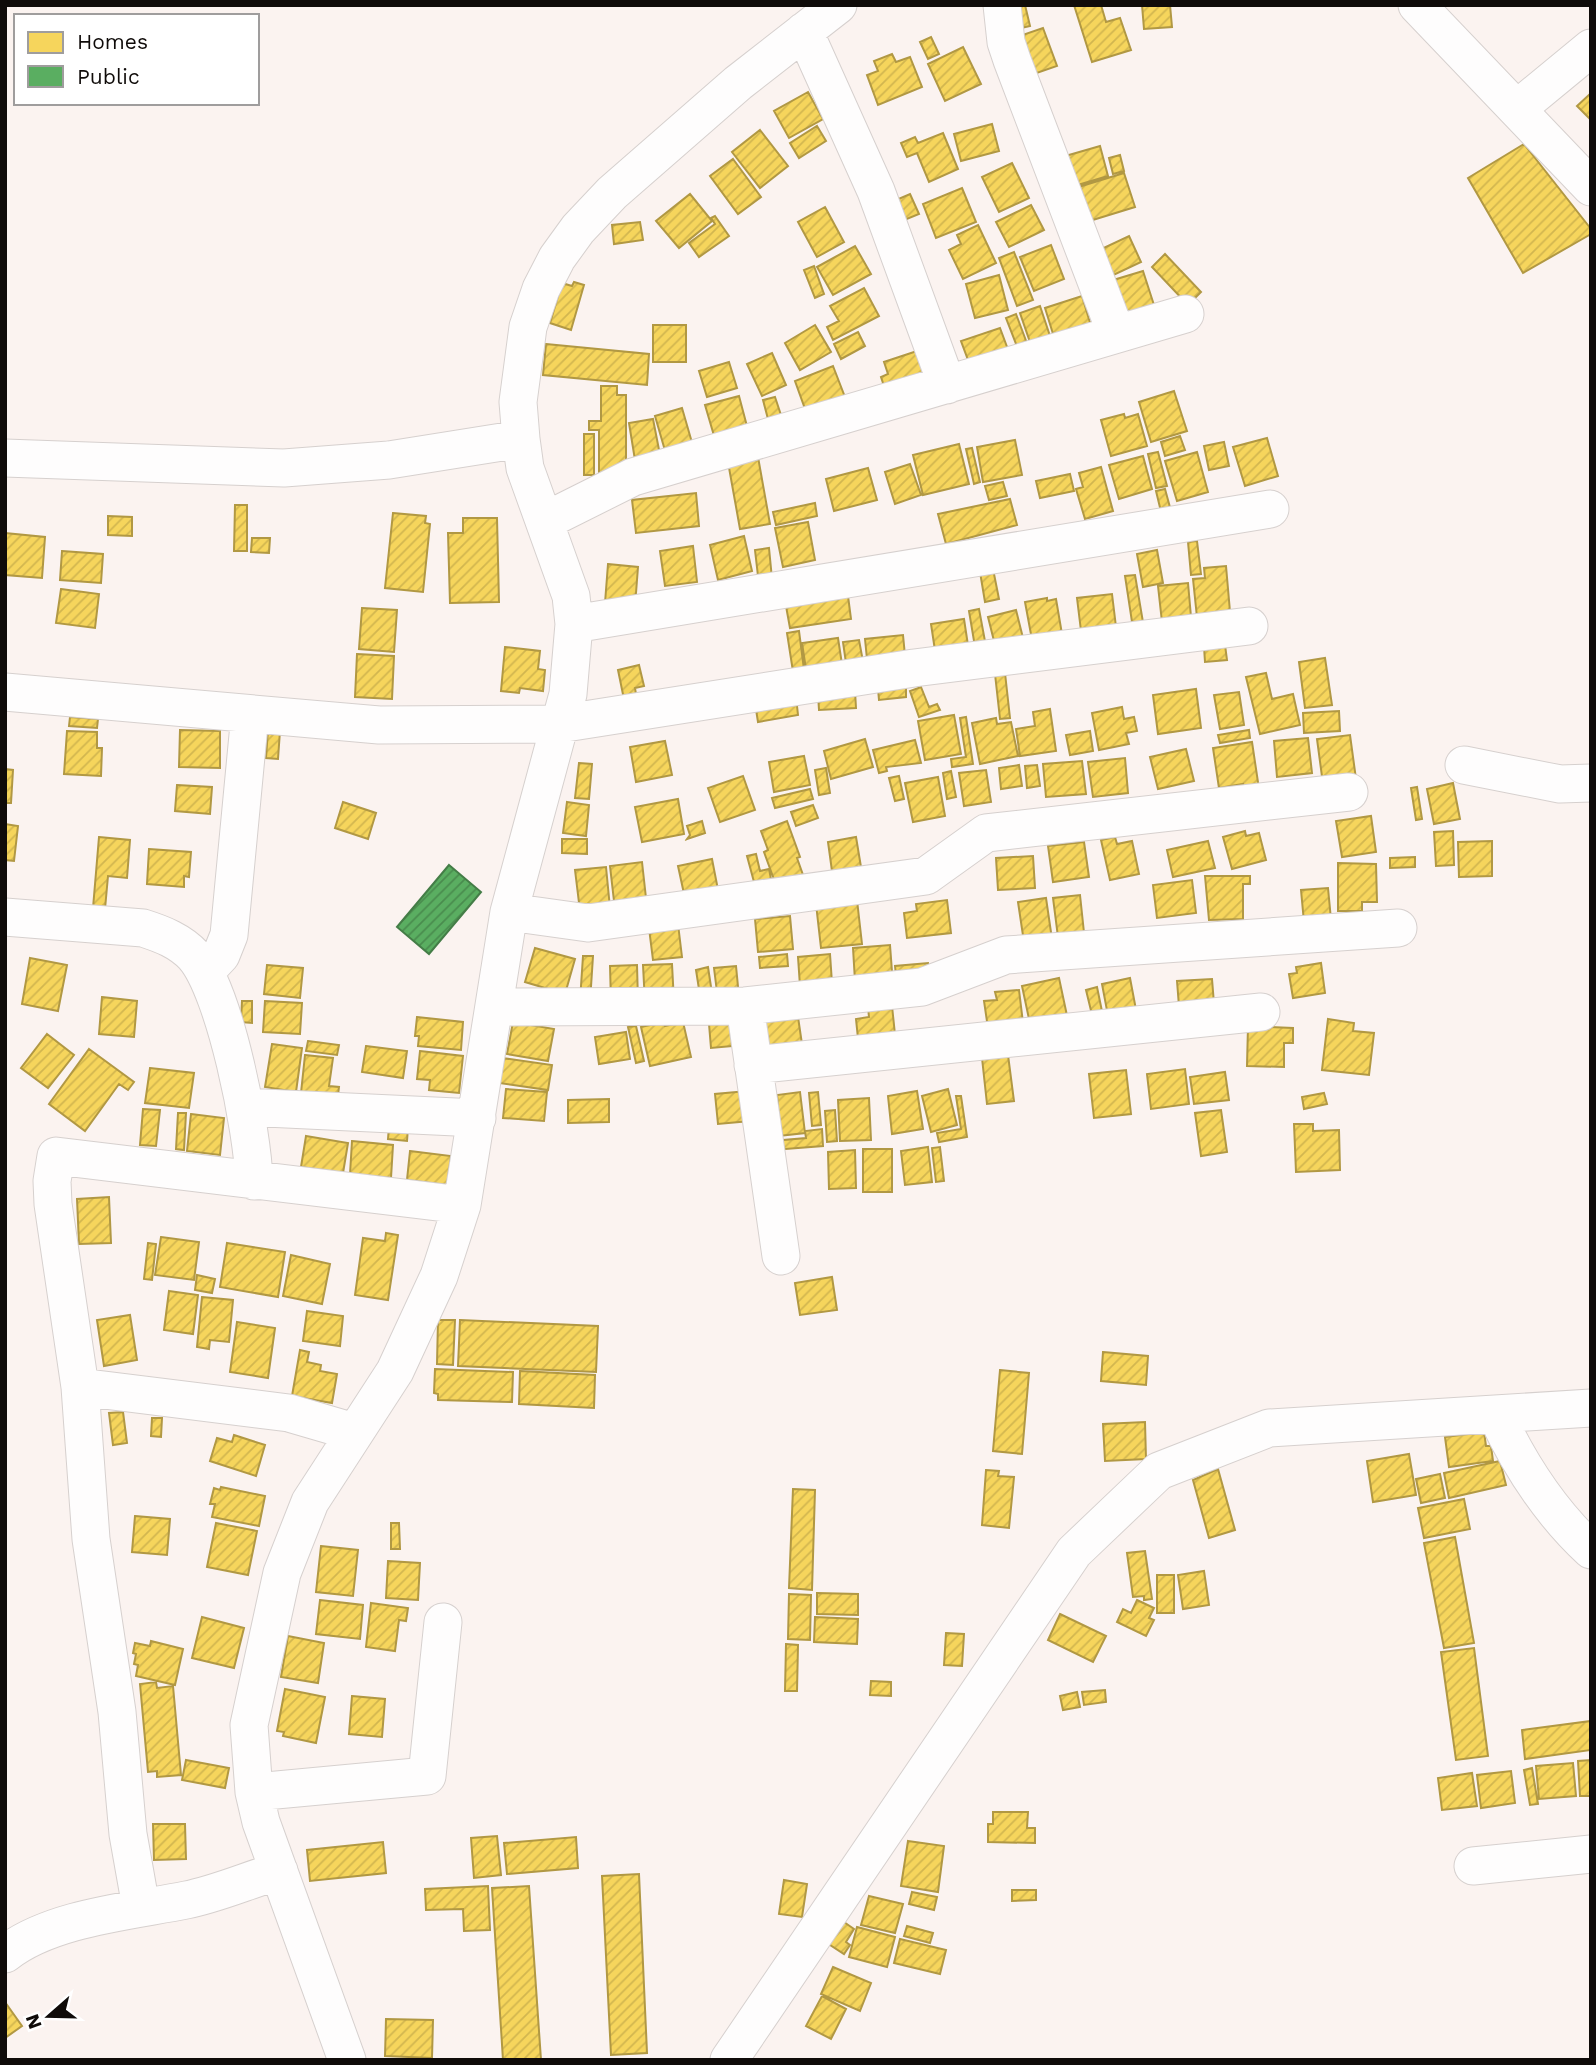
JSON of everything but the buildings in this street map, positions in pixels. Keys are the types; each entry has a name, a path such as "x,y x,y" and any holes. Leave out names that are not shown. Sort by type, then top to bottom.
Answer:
{"street":[{"path":"347,2060 261,1822 254,1792 249,1725 282,1573 310,1502 414,1337 439,1276 462,1205 496,1007 509,912 568,694 574,624 563,566 525,468 521,439 518,402 528,327 541,289 557,258 578,229 612,194 738,83 838,5"},
{"path":"1002,5 1006,42 1012,60 1116,333"},
{"path":"1418,5 1591,187"},
{"path":"804,31 876,191 947,385"},
{"path":"1517,110 1591,48"},
{"path":"545,521 633,477 1185,314"},
{"path":"5,458 296,467 390,460 521,439"},
{"path":"574,624 1270,509"},
{"path":"5,692 379,725 559,724 914,668 1249,626"},
{"path":"205,971 221,955 229,935 250,714"},
{"path":"1464,765 1560,784 1591,783"},
{"path":"509,912 588,923 899,880 926,876 986,833 1349,792"},
{"path":"5,916 143,928 178,942 205,971 214,988 251,1129 254,1181"},
{"path":"496,1007 745,1006 922,988 1006,955 1398,928"},
{"path":"745,1006 781,1256"},
{"path":"753,1065 1261,1012"},
{"path":"246,1107 477,1118"},
{"path":"141,1907 128,1834 117,1712 91,1539 80,1388 51,1192 57,1156 462,1205"},
{"path":"80,1388 289,1413 354,1432"},
{"path":"729,2060 1074,1552 1159,1471 1269,1428 1591,1408"},
{"path":"1496,1414 1531,1481 1552,1510 1591,1550"},
{"path":"254,1792 427,1776 443,1622"},
{"path":"1472,1866 1591,1854"},
{"path":"5,1954 44,1933 141,1907 188,1900 279,1871"}]}
